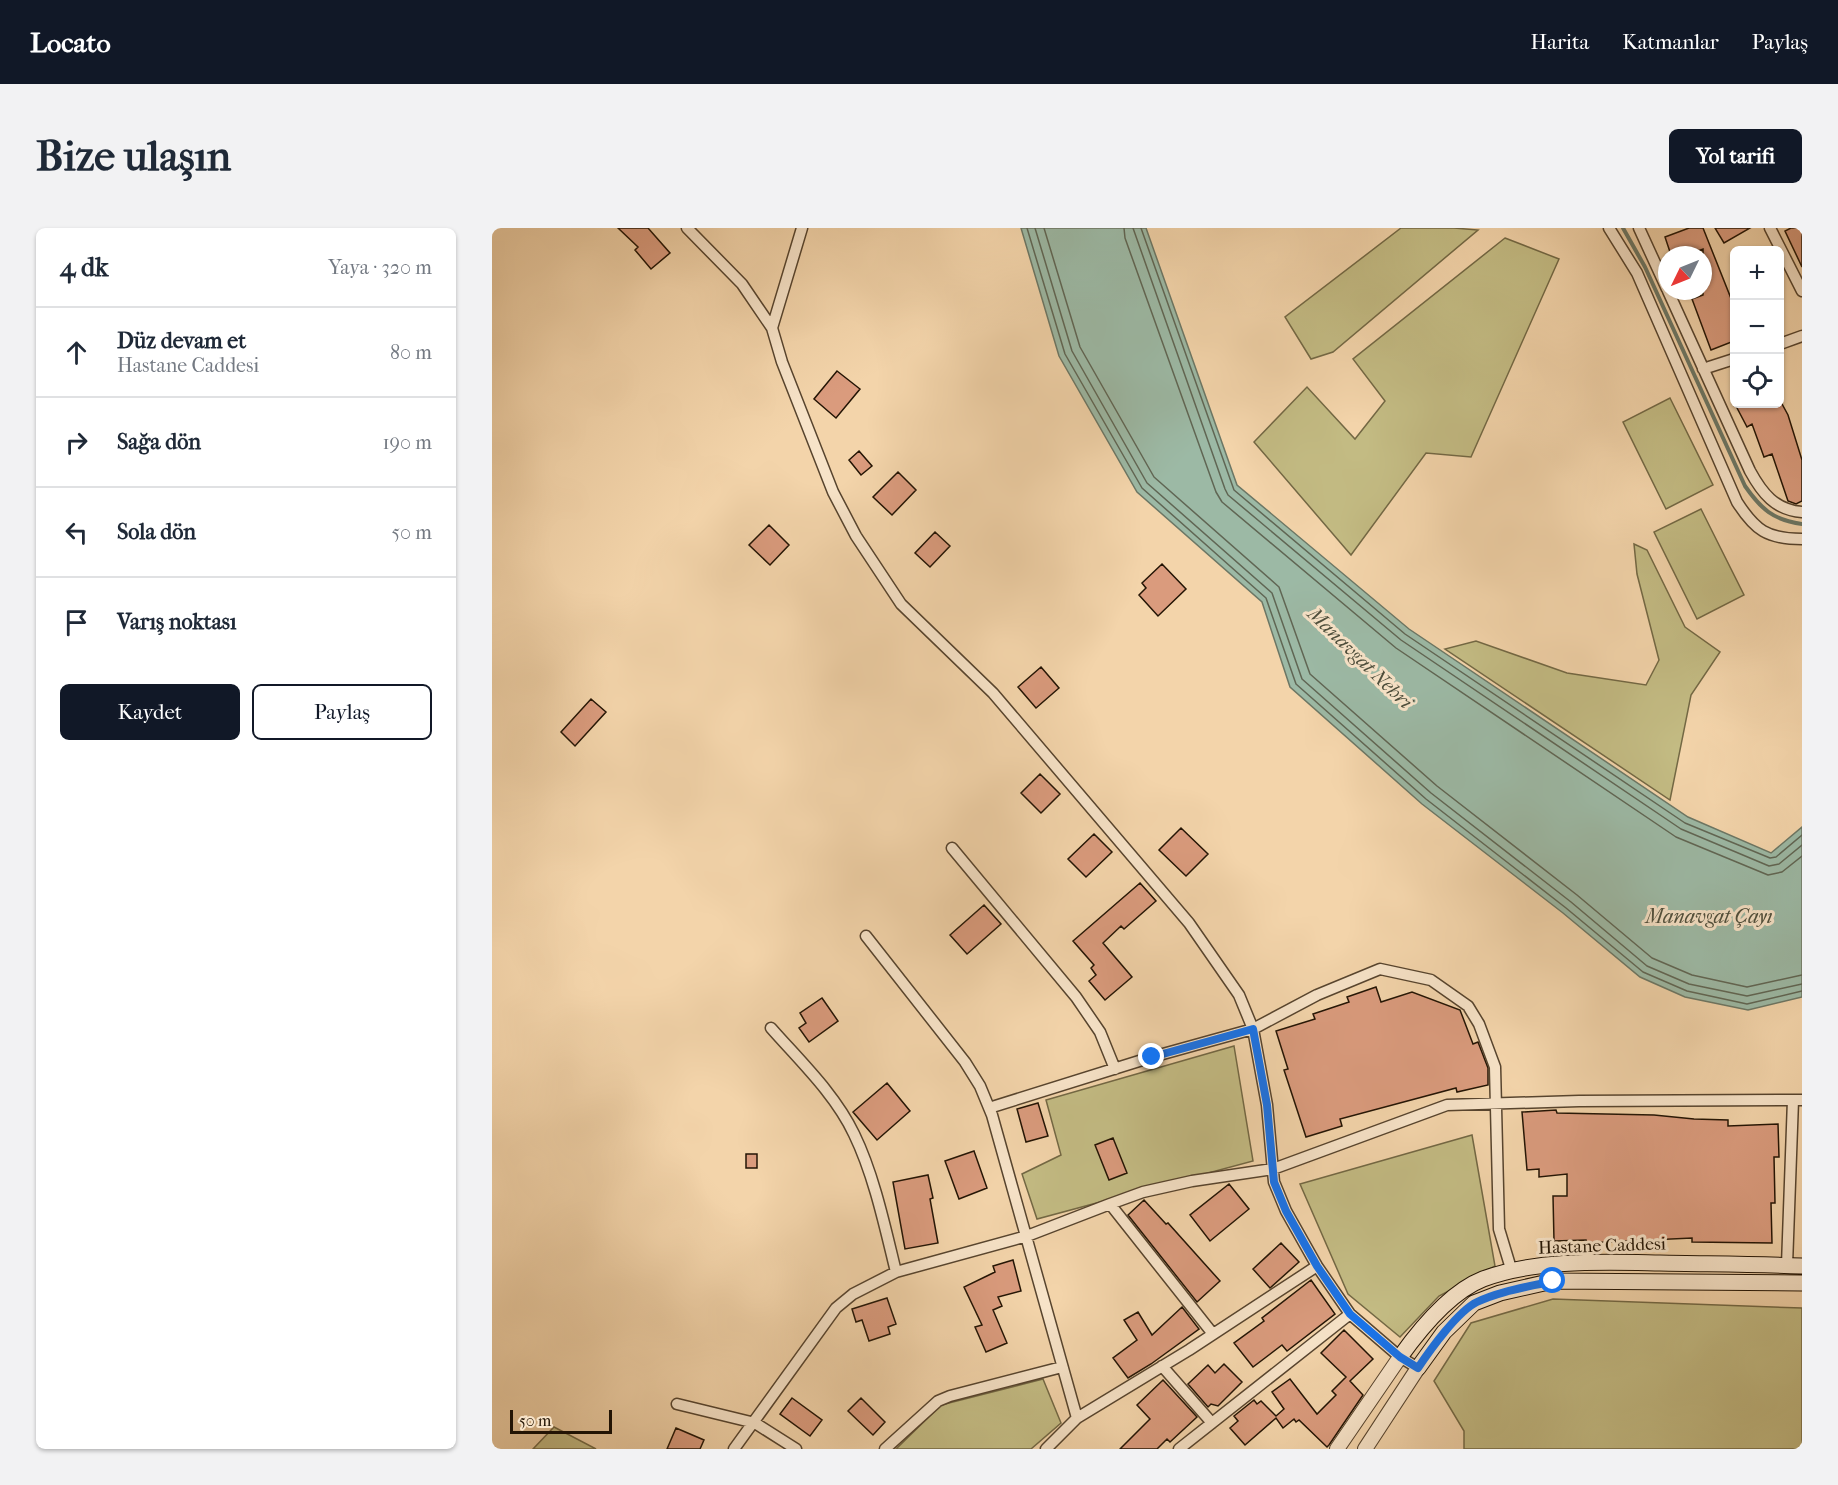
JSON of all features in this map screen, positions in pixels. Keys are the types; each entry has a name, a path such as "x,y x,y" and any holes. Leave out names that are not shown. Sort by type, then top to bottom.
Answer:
{"main road":[{"name":"Hastane Caddesi","path":"1400,1357 1431,1319 1456,1296 1482,1280 1512,1272 1555,1264 1612,1262 1794,1265"},
{"name":"Hastane Caddesi","path":"1418,1368 1444,1332 1474,1303 1500,1293 1553,1281 1802,1283"}],"street":[{"path":"687,228 742,284 772,328 782,362 833,492 856,536 901,604 993,693 1189,923 1239,995 1253,1029 1267,1105 1274,1182 1286,1211 1317,1266 1350,1314 1400,1357 1418,1368 1365,1449"},
{"path":"772,328 802,228"},
{"path":"1609,228 1637,273 1737,502 1750,522 1765,533 1788,539 1802,539"},
{"path":"1639,228 1658,270"},
{"path":"1771,228 1802,291"},
{"path":"1672,300 1750,471 1760,488 1770,500 1783,508 1802,512"},
{"path":"1784,342 1802,336"},
{"path":"1703,369 1730,359"},
{"path":"952,848 1076,997 1100,1032 1115,1069"},
{"path":"866,936 965,1062 980,1086 989,1108 1027,1236 1077,1418"},
{"path":"989,1108 1253,1029 1317,995 1380,969 1431,980 1468,1006 1479,1024 1495,1067 1499,1229 1512,1272"},
{"path":"771,1028 832,1098 854,1134 879,1203 896,1272"},
{"path":"734,1449 836,1308 853,1294 896,1272 1027,1236 1143,1192 1192,1181 1273,1169 1447,1104 1797,1100 1794,1265"},
{"path":"1110,1204 1213,1334"},
{"path":"1046,1449 1077,1418 1213,1334 1317,1266"},
{"path":"1179,1449 1350,1314"},
{"path":"1337,1449 1400,1357"},
{"path":"885,1449 938,1401 1062,1366"},
{"path":"1162,1366 1212,1423"},
{"path":"677,1404 755,1423 796,1449"}],"shaded area":[{"path":"1401,228 1478,230 1333,352 1311,359 1285,317"},
{"path":"1505,238 1559,259 1471,457 1426,453 1351,555 1254,442 1307,387 1355,439 1385,401 1353,359"},
{"path":"1670,398 1713,485 1666,509 1623,422"},
{"path":"1701,509 1744,595 1697,619 1654,532"},
{"path":"1634,544 1647,550 1685,627 1720,652 1691,695 1670,800 1445,649 1476,641 1567,673 1646,685 1659,660 1637,574"},
{"path":"1234,1046 1253,1161 1037,1219 1022,1174 1061,1155 1046,1100"},
{"path":"1472,1135 1495,1266 1439,1296 1400,1337 1348,1294 1300,1184"},
{"path":"1553,1299 1802,1308 1802,1449 1464,1449 1464,1431 1434,1381 1471,1323"},
{"path":"1043,1379 1061,1423 1031,1449 896,1449 941,1405"},
{"path":"554,1427 596,1449 533,1449"}],"water":[{"name":"Manavgat Çayı","path":"1021,228 1146,228 1237,485 1409,629 1688,817 1771,853 1802,827 1802,997 1748,1010 1685,997 1640,977 1563,913 1422,804 1290,687 1262,602 1137,492 1059,356"}],"building":[{"path":"618,228 648,228 670,253 651,269 635,250 638,247"},
{"path":"1689,228 1703,228 1710,246 1668,246 1665,237"},
{"path":"1715,228 1750,228 1724,243"},
{"path":"1791,228 1802,228 1802,267 1785,231"},
{"path":"1712,251 1730,296 1730,343 1711,350 1692,300 1712,300"},
{"path":"837,371 860,389 836,418 814,399"},
{"path":"1737,408 1784,408 1802,460 1802,501 1796,504 1788,501 1772,454 1764,457 1752,424 1747,427"},
{"path":"859,451 872,466 861,475 849,460"},
{"path":"898,472 916,490 892,515 873,497"},
{"path":"769,525 789,545 770,565 749,545"},
{"path":"935,532 950,546 930,567 915,553"},
{"path":"1162,564 1186,589 1158,616 1139,595 1146,588 1142,583"},
{"path":"1041,667 1059,688 1036,708 1018,687"},
{"path":"591,699 606,712 575,746 561,732"},
{"path":"1040,774 1060,794 1041,813 1021,793"},
{"path":"1181,828 1208,854 1186,876 1159,850"},
{"path":"1094,834 1112,852 1086,877 1068,859"},
{"path":"1140,883 1156,901 1124,929 1121,926 1103,943 1132,977 1105,1000 1089,981 1096,975 1091,968 1094,965 1073,941"},
{"path":"984,905 1001,924 967,954 950,935"},
{"path":"1376,987 1381,1002 1412,992 1460,1010 1473,1044 1478,1042 1488,1068 1488,1085 1457,1092 1456,1088 1340,1119 1342,1126 1306,1137 1284,1070 1288,1069 1276,1031 1315,1019 1313,1014 1349,1002 1347,997"},
{"path":"822,998 838,1021 809,1042 799,1028 806,1023 800,1013"},
{"path":"887,1083 910,1111 877,1140 853,1112"},
{"path":"1038,1103 1048,1136 1026,1142 1017,1109"},
{"path":"1556,1110 1557,1113 1654,1115 1728,1120 1728,1126 1778,1124 1779,1157 1774,1157 1775,1203 1771,1203 1772,1243 1692,1242 1692,1238 1586,1243 1586,1240 1554,1241 1553,1196 1567,1196 1567,1174 1539,1177 1539,1169 1527,1170 1522,1112"},
{"path":"1113,1138 1127,1173 1109,1180 1095,1145"},
{"path":"974,1151 987,1188 959,1199 945,1161"},
{"path":"746,1154 757,1154 757,1168 746,1168"},
{"path":"928,1175 938,1243 905,1249 893,1182"},
{"path":"1229,1184 1249,1209 1210,1241 1190,1215"},
{"path":"1144,1200 1220,1281 1197,1302 1128,1215"},
{"path":"1281,1243 1299,1262 1270,1288 1253,1269"},
{"path":"1013,1260 1021,1291 998,1297 1002,1306 993,1310 1007,1343 986,1352 975,1327 982,1325 964,1287 995,1272 993,1266"},
{"path":"1311,1280 1335,1314 1287,1351 1282,1345 1253,1367 1234,1343 1264,1321 1262,1318"},
{"path":"887,1298 896,1324 888,1327 890,1334 869,1341 862,1320 856,1322 852,1309"},
{"path":"1182,1307 1199,1329 1128,1378 1113,1358 1137,1340 1124,1320 1138,1312 1152,1335"},
{"path":"1344,1330 1373,1359 1350,1381 1363,1395 1329,1445 1327,1447 1299,1420 1296,1422 1294,1419 1283,1428 1276,1418 1245,1445 1230,1428 1238,1421 1234,1416 1254,1400 1257,1404 1261,1401 1276,1416 1284,1409 1272,1392 1290,1379 1317,1414 1336,1395 1332,1391 1346,1377 1321,1353"},
{"path":"1224,1364 1242,1382 1218,1406 1211,1404 1208,1407 1188,1384 1208,1365 1215,1373"},
{"path":"1163,1380 1197,1417 1170,1442 1167,1439 1157,1449 1120,1449 1150,1419 1137,1405"},
{"path":"792,1398 822,1420 810,1436 780,1414"},
{"path":"861,1398 885,1422 873,1435 848,1411"},
{"path":"676,1428 704,1440 700,1449 667,1449"}],"waterway":[{"path":"1623,228 1645,267 1745,486 1769,512 1783,520 1802,524"}],"route":[{"path":"1152,1057 1253,1029 1267,1105 1274,1182 1286,1211 1317,1266 1350,1314 1400,1357 1418,1368 1444,1332 1474,1303 1500,1293 1553,1281"}],"water label":[{"name":"Manavgat Nehri","path":"1360,658"}]}
